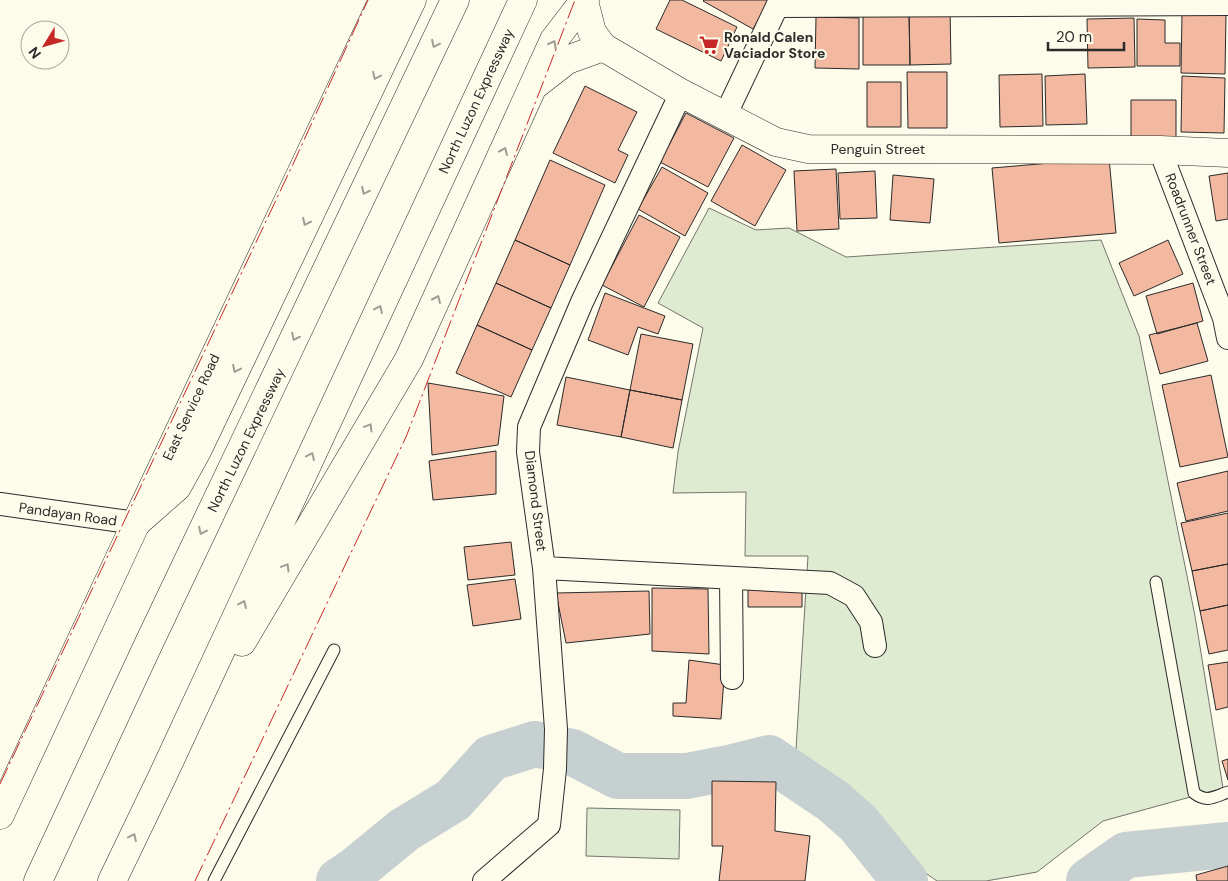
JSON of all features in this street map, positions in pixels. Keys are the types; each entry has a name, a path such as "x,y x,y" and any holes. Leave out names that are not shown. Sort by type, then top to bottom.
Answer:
{"main road":[{"name":"East Service Road","path":"0,815 383,0"},
{"path":"136,524 177,486 197,451 412,0"},
{"name":"North Luzon Expressway","path":"38,881 157,625 456,0"},
{"name":"North Luzon Expressway","path":"112,881 523,0"},
{"path":"163,775 409,359 554,40 584,1"},
{"name":"Penguin Street","path":"584,1 592,32 603,47 681,93 776,142 808,149 1160,150 1228,153"},
{"path":"532,88 567,60 603,47"}],"street":[{"path":"725,116 779,3 1228,4"},
{"name":"Diamond Street","path":"484,881 549,825 555,769 556,729 544,568 528,452 530,427 582,302 681,93"},
{"name":"Roadrunner Street","path":"1160,150 1224,318 1228,338"},
{"name":"Pandayan Road","path":"0,504 136,524"},
{"path":"544,568 830,583 854,596 871,622 875,646"},
{"path":"731,578 732,678"}],"lane":[{"path":"1156,582 1194,793 1207,799 1228,792"},
{"path":"214,881 334,650"}],"green space":[{"path":"709,208 756,230 789,228 846,257 1101,240 1139,336 1195,616 1223,788 1103,821 1037,872 986,881 937,881 894,851 796,749 808,556 745,556 746,492 673,493 678,452 703,328 658,303"},
{"path":"587,808 680,810 679,859 586,856"}],"building":[{"name":"Ronald Calen Vaciador Store","path":"670,0 682,0 737,27 721,61 656,29"},
{"path":"704,0 769,0 753,29"},
{"path":"909,9 950,9 951,64 910,65"},
{"path":"1182,13 1226,14 1225,74 1181,73"},
{"path":"909,15 910,65 863,65 863,16"},
{"path":"816,17 859,18 859,69 815,68"},
{"path":"1134,18 1135,67 1088,68 1087,19"},
{"path":"1137,19 1165,20 1165,43 1180,43 1180,66 1137,66"},
{"path":"907,72 947,72 947,128 908,128"},
{"path":"1042,74 1043,126 1000,127 999,75"},
{"path":"1085,74 1087,124 1046,125 1045,76"},
{"path":"1182,76 1225,78 1224,133 1181,132"},
{"path":"867,82 901,82 901,127 867,127"},
{"path":"585,86 637,112 618,150 628,155 615,183 553,153"},
{"path":"1131,100 1176,100 1176,137 1131,137"},
{"path":"686,113 734,138 708,187 660,162"},
{"path":"742,145 786,170 755,226 711,201"},
{"path":"1109,158 1116,233 999,243 992,168"},
{"path":"550,160 605,185 570,265 515,240"},
{"path":"662,167 708,193 685,236 638,209"},
{"path":"836,169 839,229 797,231 794,171"},
{"path":"875,171 877,218 840,219 838,173"},
{"path":"1228,173 1228,219 1216,221 1209,176"},
{"path":"893,175 934,179 930,223 890,220"},
{"path":"639,215 680,237 644,307 602,285"},
{"path":"515,240 570,265 551,308 496,283"},
{"path":"1168,240 1183,274 1134,296 1119,263"},
{"path":"496,283 551,308 532,350 477,325"},
{"path":"1193,283 1203,321 1157,334 1146,296"},
{"path":"605,293 665,316 658,334 638,327 628,355 588,340"},
{"path":"1197,323 1208,361 1160,374 1149,335"},
{"path":"477,325 532,350 511,397 456,373"},
{"path":"641,334 693,344 682,400 630,390"},
{"path":"1211,375 1228,457 1180,467 1162,385"},
{"path":"566,377 630,390 621,437 557,425"},
{"path":"428,383 504,396 498,445 432,455"},
{"path":"630,390 682,400 673,448 621,437"},
{"path":"496,451 496,494 433,500 429,461"},
{"path":"1228,471 1228,511 1186,521 1177,483"},
{"path":"1228,513 1228,564 1192,571 1181,523"},
{"path":"511,542 515,575 468,580 464,547"},
{"path":"1228,564 1228,605 1200,611 1192,571"},
{"path":"515,579 521,619 473,626 467,585"},
{"path":"748,584 802,584 802,607 748,607"},
{"path":"652,588 708,589 709,654 652,651"},
{"path":"649,591 650,634 566,643 556,593"},
{"path":"1228,605 1228,650 1209,654 1200,611"},
{"path":"689,660 725,665 721,719 673,716 673,703 686,703"},
{"path":"1228,662 1228,707 1216,710 1208,665"},
{"path":"1228,759 1228,780 1222,761"},
{"path":"712,781 776,782 775,831 810,836 805,881 719,881 723,846 712,846"},
{"path":"1228,866 1228,881 1197,881 1196,875"}],"waterway":[{"path":"339,881 404,830 453,800 491,758 535,744 572,752 618,776 687,776 769,758 833,801 858,823 905,881"},
{"path":"1089,881 1126,855 1228,845"}],"power":[{"path":"0,784 294,162 368,0"},
{"path":"195,881 406,437 575,0"}],"place":[{"name":"Ronald Calen Vaciador Store","path":"709,45"}]}
